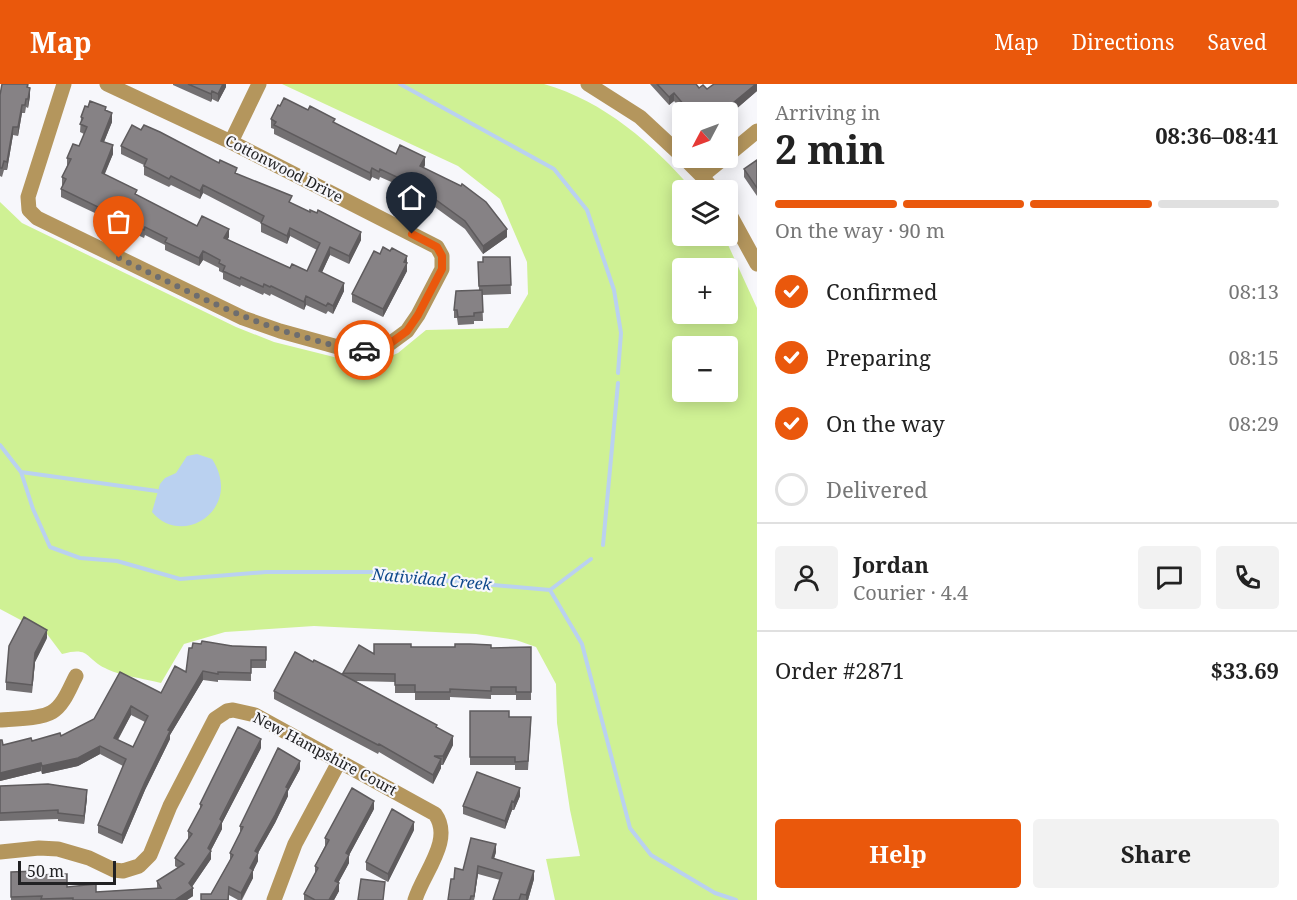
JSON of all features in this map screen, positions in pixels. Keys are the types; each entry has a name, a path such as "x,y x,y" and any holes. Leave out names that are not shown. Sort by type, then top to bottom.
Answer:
{"street":[{"name":"Cottonwood Drive","path":"64,84 28,197 29,210 37,218 243,318 280,331 352,350 382,348 401,337 418,315 442,269 442,256 437,247 231,142 108,84"},
{"path":"231,142 259,84"},
{"path":"588,84 608,89 672,146"},
{"path":"738,146 757,131"},
{"path":"694,168 705,180"},
{"path":"702,176 712,168"},
{"path":"738,229 757,264"},
{"path":"0,720 53,712 76,676"},
{"name":"New Hampshire Court","path":"0,852 39,848 58,849 89,858 114,870 123,871 139,866 150,855 170,806 209,728 215,719 227,711 240,710 255,715 431,810 438,818 442,834 440,847 424,876 415,900"},
{"path":"274,900 295,844 339,762"}],"green space":[{"path":"282,84 544,84 587,101 626,126 661,156 684,180 672,180 672,246 729,246 734,258 672,258 672,324 738,324 738,267 757,308 757,900 555,900 546,859 580,856 570,810 557,723 556,684 536,647 516,640 476,634 314,626 225,632 184,644 161,683 110,670 83,652 62,654 47,634 0,609 0,202 22,223 236,327 274,342 354,362 370,362 398,353 426,330 508,328 528,294 527,262 500,199 458,166"}],"water":[{"path":"197,454 212,459 220,477 220,493 215,507 206,518 193,524 179,526 165,522 152,512 160,484 165,478 176,473 187,456"}],"building":[{"path":"2,84 28,84 27,87 30,88 28,99 25,105 22,105 18,127 13,127 7,162 4,161 0,168 0,95"},
{"path":"188,84 223,84 218,94 212,91 211,94"},
{"path":"657,84 696,84 699,88 703,85 707,89 714,84 756,84 734,102 682,102 674,93 669,97"},
{"path":"284,98 308,110 310,106 335,119 333,122 396,154 400,145 425,157 420,166 461,186 462,184 486,202 507,229 483,246 465,221 432,197 430,202 396,184 399,178 380,169 379,172 372,168 370,173 274,125 276,122 271,119"},
{"path":"90,101 106,107 105,110 112,113 101,141 113,145 102,173 137,190 135,194 197,226 202,216 229,229 224,238 290,268 292,264 307,271 320,243 290,228 287,236 261,223 264,216 203,185 200,191 171,176 169,179 144,166 147,159 121,146 132,125 141,130 144,125 219,163 220,160 237,168 235,173 292,196 289,202 310,212 310,210 317,213 318,210 361,232 349,256 330,247 319,271 344,283 333,306 328,303 326,306 306,296 304,302 271,286 264,284 263,287 241,277 240,279 223,271 225,266 219,263 220,260 203,251 199,258 165,242 167,238 145,227 144,230 61,189 66,179 62,177 71,159 67,158 73,144 79,146 87,127 80,124 85,106 88,107"},
{"path":"757,160 757,188 744,169"},
{"path":"383,247 390,251 392,248 407,256 404,262 407,263 383,309 352,294 374,251 380,254"},
{"path":"483,257 510,257 511,285 479,286 478,262 483,262"},
{"path":"482,290 483,312 474,313 474,316 458,317 457,310 454,310 456,291"},
{"path":"24,617 47,630 35,653 32,685 6,682 9,646"},
{"path":"202,641 232,646 266,647 266,660 251,660 251,673 218,672 218,674 203,671 168,730 170,731 122,835 98,825 126,759 100,746 78,758 42,766 41,763 0,773 0,740 3,745 31,738 32,741 60,733 61,736 94,719 120,672 161,693 175,666 186,672 189,648 192,648 193,643 201,644","holes":["131,706 148,716 133,747 114,738"]},
{"path":"374,644 411,644 411,647 455,647 455,644 470,644 491,645 491,648 531,647 531,692 516,692 516,687 491,687 491,691 450,689 450,692 415,692 415,685 395,685 395,674 343,673 359,645 374,654"},
{"path":"295,652 332,669 437,725 436,727 453,736 443,756 434,756 441,759 433,775 379,744 274,691"},
{"path":"470,711 509,711 509,717 531,717 528,761 515,762 515,757 470,757"},
{"path":"238,727 261,739 220,819 222,821 208,848 211,851 189,883 193,888 175,900 73,900 73,898 41,899 42,896 11,897 11,872 37,871 37,875 67,874 67,887 96,884 96,892 161,888 157,881 184,864 175,858 192,834 188,831"},
{"path":"278,748 300,761 255,851 258,853 250,868 253,870 241,893 229,887 228,900 201,900 201,894 211,894 233,855 230,853 243,827 240,826"},
{"path":"477,772 520,788 514,802 512,801 505,821 463,806"},
{"path":"48,784 87,790 84,816 58,813 58,810 0,813 0,786"},
{"path":"352,788 374,801 346,853 349,855 335,881 339,883 329,900 315,900 304,894 329,840 325,838"},
{"path":"392,809 414,822 388,874 366,862"},
{"path":"471,838 496,844 492,858 534,871 526,895 521,894 519,900 493,900 502,873 478,866 474,896 471,896 470,900 448,900 455,868 463,870"},
{"path":"361,879 385,882 383,900 358,900"}],"waterway":[{"path":"400,84 554,169 587,210 614,290 621,333 618,373"},
{"path":"603,545 618,383"},
{"name":"Natividad Creek","path":"0,445 21,472 33,509 50,547 80,558 117,561 180,579 266,572 375,572 550,590"},
{"path":"21,472 157,491"},
{"path":"550,590 591,559"},
{"name":"Natividad Creek","path":"550,590 582,644 630,828 651,855 715,893 736,900"}],"way so far":[{"path":"119,258 263,326 338,347 364,350"}],"route":[{"path":"364,350 382,348 407,331 442,269 442,256 437,247 412,234"}]}
